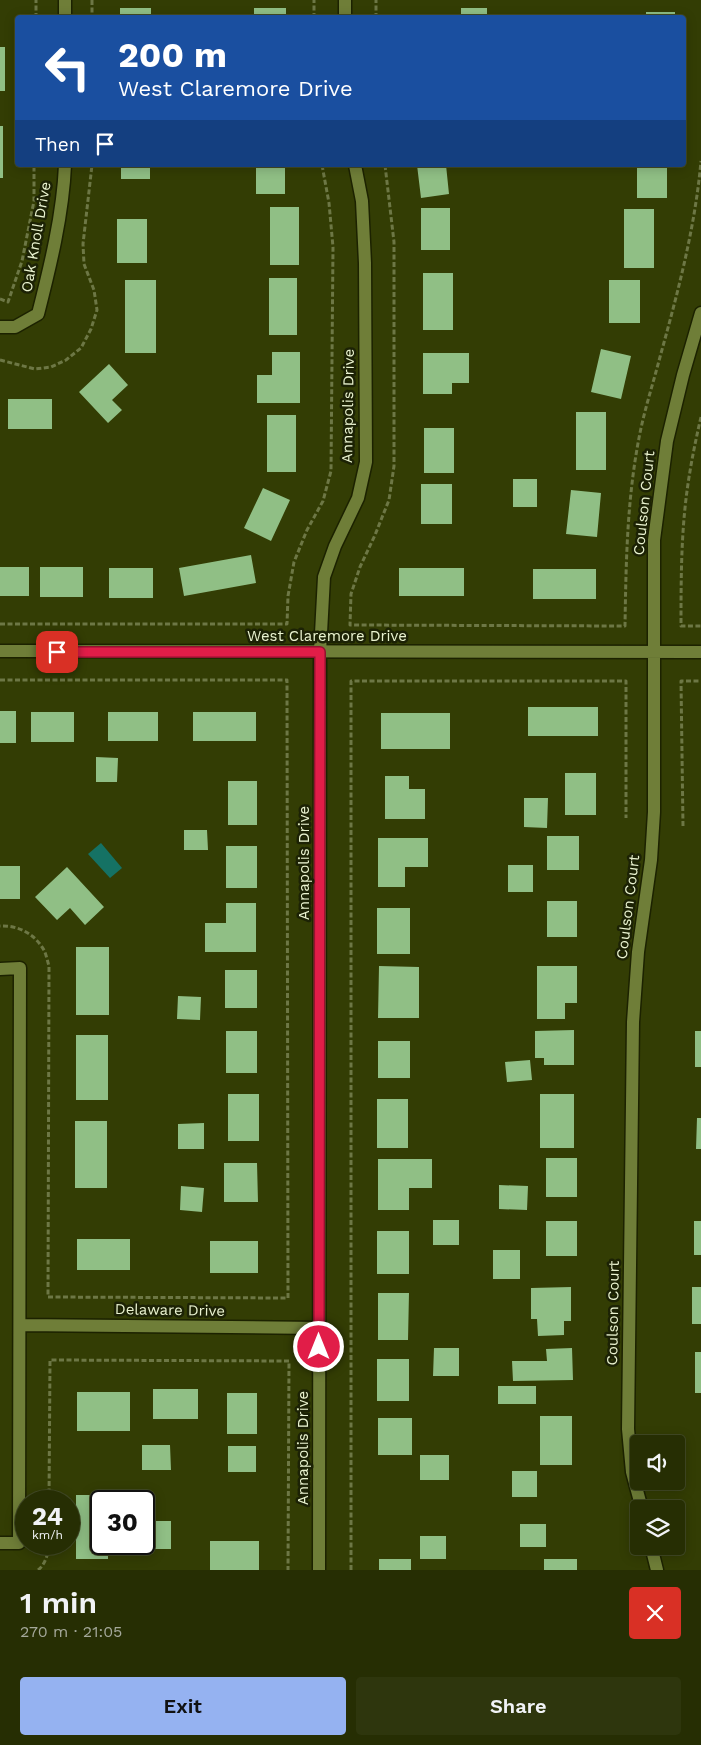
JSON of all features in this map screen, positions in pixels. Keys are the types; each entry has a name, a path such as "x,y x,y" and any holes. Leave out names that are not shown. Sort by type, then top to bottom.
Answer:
{"street":[{"path":"64,0 64,15"},
{"path":"345,0 345,15"},
{"name":"Oak Knoll Drive","path":"0,328 15,327 38,314 47,281 58,222 64,167"},
{"name":"Annapolis Drive","path":"320,1570 320,652 324,577 335,546 358,498 366,462 365,262 362,201 355,167"},
{"name":"Coulson Court","path":"640,1500 632,1472 628,1429 633,1022 638,952 651,860 654,812 654,540 667,441 701,313"},
{"name":"West Claremore Drive","path":"0,652 701,652"},
{"path":"0,969 20,968 19,1543 0,1542"},
{"name":"Delaware Drive","path":"20,1325 319,1328"},
{"path":"653,1555 657,1570"}],"path":[{"path":"36,0 36,15"},
{"path":"92,0 92,15"},
{"path":"314,0 314,15"},
{"path":"376,0 376,15"},
{"path":"385,167 394,242 394,466 389,500 360,566 351,594 350,625 624,626 626,545 630,494 638,446 682,276 692,229 701,161"},
{"path":"0,300 8,302 22,261 34,200 34,167"},
{"path":"0,360 35,369 51,367 66,360 81,348 91,329 97,310 94,290 84,264 83,244 92,167"},
{"path":"0,624 287,624 288,596 294,562 307,530 323,502 332,471 333,247 329,203 322,167"},
{"path":"701,418 685,507 681,626 701,626"},
{"path":"0,680 287,680 288,1298 48,1297 49,966 42,947 28,933 11,926 0,926"},
{"path":"350,1570 351,681 626,681 626,818"},
{"path":"683,826 681,681 701,681"},
{"path":"49,1490 50,1360 289,1361 288,1570"},
{"path":"38,1570 42,1567 46,1555"}],"water":[{"path":"101,843 122,868 110,878 88,854"}],"building":[{"path":"120,8 151,8 151,15 120,15"},
{"path":"254,8 286,8 286,15 254,15"},
{"path":"461,8 487,8 487,15 461,15"},
{"path":"646,12 675,12 675,15 646,15"},
{"path":"0,47 5,47 5,91 0,91"},
{"path":"0,126 3,126 3,178 0,178"},
{"path":"121,167 150,167 150,179 121,179"},
{"path":"256,167 285,167 285,194 256,194"},
{"path":"417,167 446,167 449,194 421,198"},
{"path":"637,167 667,167 667,198 637,198"},
{"path":"270,207 299,207 299,265 270,265"},
{"path":"421,208 450,208 450,250 421,250"},
{"path":"624,209 654,209 654,268 624,268"},
{"path":"117,219 147,219 147,263 117,263"},
{"path":"423,273 453,273 453,330 423,330"},
{"path":"269,278 297,278 297,335 269,335"},
{"path":"125,280 156,280 156,353 125,353"},
{"path":"609,280 640,280 640,323 609,323"},
{"path":"601,349 631,356 621,399 591,392"},
{"path":"272,352 300,352 300,403 257,403 257,375 272,375"},
{"path":"423,353 469,353 469,383 452,383 452,394 423,394"},
{"path":"109,364 128,385 112,400 122,410 108,423 79,392"},
{"path":"8,399 52,399 52,429 8,429"},
{"path":"576,412 606,412 606,470 576,470"},
{"path":"267,415 296,415 296,472 267,472"},
{"path":"424,428 454,428 454,473 424,473"},
{"path":"513,479 537,479 537,507 513,507"},
{"path":"421,484 452,484 452,524 421,524"},
{"path":"263,488 290,500 271,541 244,528"},
{"path":"571,490 601,493 597,537 566,534"},
{"path":"251,555 256,583 184,596 179,568"},
{"path":"0,567 29,567 29,596 0,596"},
{"path":"40,567 83,567 83,597 40,597"},
{"path":"109,568 153,568 153,598 109,598"},
{"path":"399,568 464,568 464,596 399,596"},
{"path":"533,569 596,569 596,599 533,599"},
{"path":"528,707 598,707 598,736 528,736"},
{"path":"0,711 16,711 16,743 0,743"},
{"path":"31,712 74,712 74,742 31,742"},
{"path":"108,712 158,712 158,741 108,741"},
{"path":"193,712 256,712 256,741 193,741"},
{"path":"381,713 450,713 450,749 381,749"},
{"path":"96,757 118,758 117,782 96,782"},
{"path":"565,773 596,773 596,815 565,815"},
{"path":"385,776 409,776 409,789 425,789 425,819 385,819"},
{"path":"228,781 257,781 257,825 228,825"},
{"path":"524,798 548,798 547,828 524,827"},
{"path":"184,830 207,830 208,850 184,850"},
{"path":"547,836 579,836 579,870 547,870"},
{"path":"378,838 428,838 428,867 405,867 405,887 378,887"},
{"path":"226,846 257,846 257,888 226,888"},
{"path":"508,865 533,865 533,892 508,892"},
{"path":"0,866 20,866 20,899 0,899"},
{"path":"67,867 104,907 85,925 70,908 57,920 35,897"},
{"path":"547,901 577,901 577,937 547,937"},
{"path":"226,903 256,903 256,952 205,952 205,923 226,923"},
{"path":"377,908 410,908 410,954 377,954"},
{"path":"76,947 109,947 109,1015 76,1015"},
{"path":"379,966 419,967 419,1018 378,1018"},
{"path":"537,966 577,966 577,1003 565,1003 565,1019 537,1019"},
{"path":"225,970 257,970 257,1008 225,1008"},
{"path":"178,996 201,997 200,1020 177,1019"},
{"path":"574,1030 574,1065 544,1065 544,1058 535,1058 535,1031"},
{"path":"226,1031 257,1031 257,1073 226,1073"},
{"path":"695,1031 701,1031 701,1067 695,1067"},
{"path":"76,1035 108,1035 108,1100 76,1100"},
{"path":"378,1041 410,1041 410,1078 378,1078"},
{"path":"530,1060 532,1080 507,1082 505,1062"},
{"path":"228,1094 259,1094 259,1141 228,1141"},
{"path":"540,1094 574,1094 574,1148 540,1148"},
{"path":"377,1099 408,1099 408,1148 377,1148"},
{"path":"697,1118 701,1118 701,1149 696,1149"},
{"path":"75,1121 107,1121 107,1188 75,1188"},
{"path":"204,1123 204,1149 178,1149 178,1124"},
{"path":"546,1158 577,1158 577,1197 546,1197"},
{"path":"378,1159 432,1159 432,1188 409,1188 409,1210 378,1210"},
{"path":"224,1163 257,1163 258,1202 224,1202"},
{"path":"499,1185 528,1186 527,1210 499,1209"},
{"path":"181,1186 204,1188 202,1212 180,1210"},
{"path":"433,1220 459,1220 459,1245 433,1245"},
{"path":"546,1221 577,1221 577,1256 546,1256"},
{"path":"694,1221 701,1221 701,1255 694,1255"},
{"path":"377,1231 409,1231 409,1274 377,1274"},
{"path":"77,1239 130,1239 130,1270 77,1270"},
{"path":"210,1241 258,1241 258,1273 210,1273"},
{"path":"493,1250 520,1250 520,1279 493,1279"},
{"path":"571,1287 571,1321 564,1321 564,1335 538,1336 537,1319 531,1319 531,1288"},
{"path":"692,1287 701,1287 701,1324 692,1324"},
{"path":"378,1293 409,1293 408,1340 378,1340"},
{"path":"434,1348 459,1348 459,1376 433,1376"},
{"path":"572,1348 573,1380 513,1381 512,1361 547,1361 546,1349"},
{"path":"695,1352 701,1352 701,1393 695,1393"},
{"path":"377,1359 409,1359 409,1401 377,1401"},
{"path":"498,1386 536,1386 536,1404 498,1404"},
{"path":"153,1389 198,1389 198,1419 153,1419"},
{"path":"77,1392 130,1392 130,1431 77,1431"},
{"path":"227,1393 257,1393 257,1434 227,1434"},
{"path":"540,1416 572,1416 572,1465 540,1465"},
{"path":"378,1418 412,1418 412,1455 378,1455"},
{"path":"142,1445 170,1445 171,1470 142,1470"},
{"path":"228,1446 256,1446 256,1472 228,1472"},
{"path":"420,1455 449,1455 449,1480 420,1480"},
{"path":"512,1471 537,1471 537,1497 512,1497"},
{"path":"80,1495 90,1495 90,1555 108,1555 108,1559 76,1559 76,1555 80,1555"},
{"path":"155,1521 171,1521 171,1549 155,1549"},
{"path":"520,1524 546,1524 546,1547 520,1547"},
{"path":"420,1536 446,1536 446,1559 420,1559"},
{"path":"210,1541 259,1541 259,1570 210,1570"},
{"path":"379,1559 411,1559 411,1570 379,1570"},
{"path":"544,1559 577,1559 577,1570 544,1570"}],"route":[{"path":"57,652 320,652 319,1347"}]}
